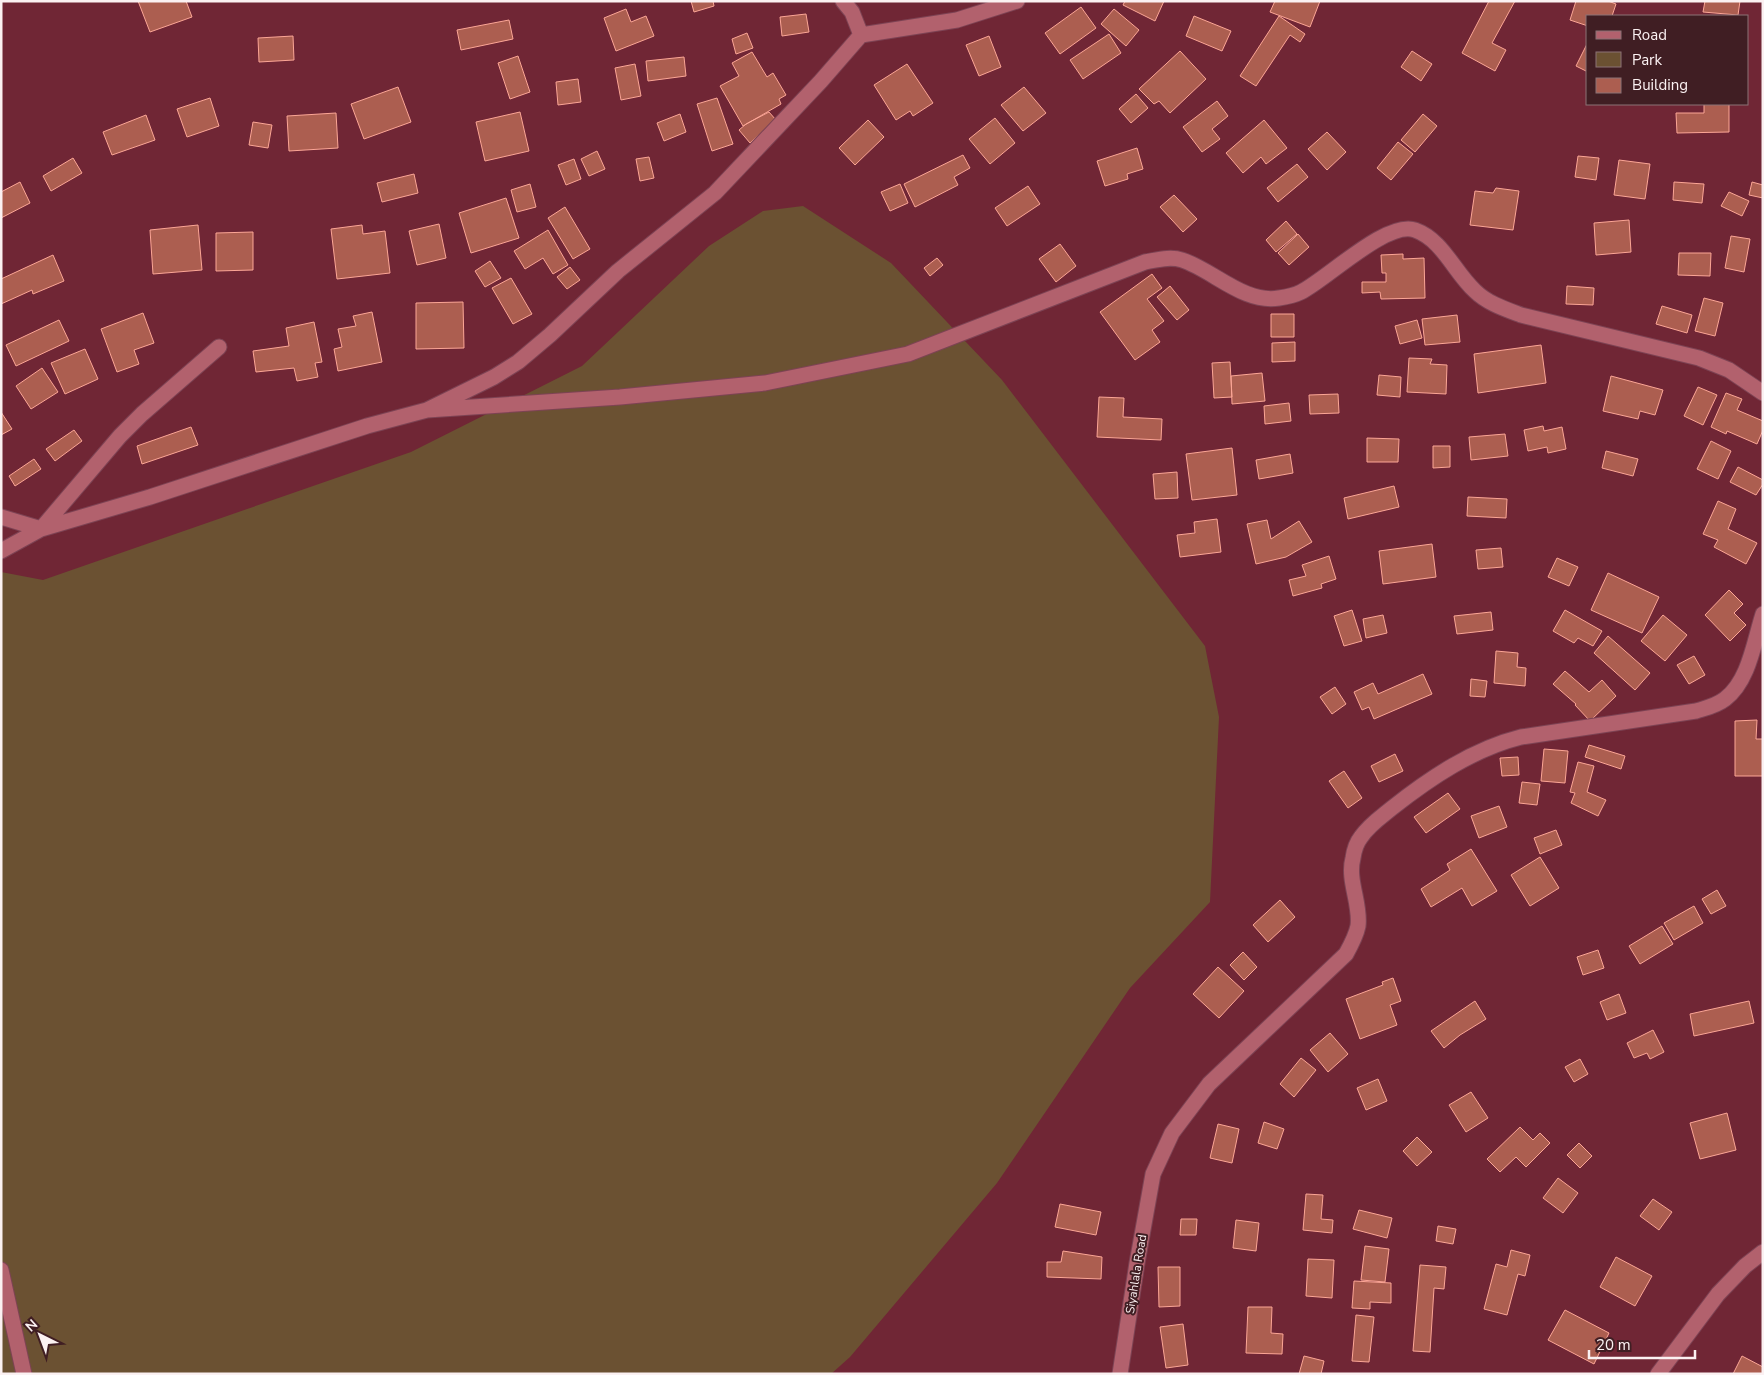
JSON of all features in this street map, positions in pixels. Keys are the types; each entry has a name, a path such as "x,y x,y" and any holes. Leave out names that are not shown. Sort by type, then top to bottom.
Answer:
{"street":[{"path":"843,1 852,12 861,35"},
{"path":"427,410 494,377 518,362 550,335 618,271 715,193 821,81 861,35 957,20 1017,1"},
{"path":"1,551 41,529 150,497 367,426 427,410 620,397 765,383 908,354 1145,262 1163,258 1182,260 1238,289 1263,299 1279,298 1301,292 1382,236 1402,229 1413,229 1430,237 1476,293 1493,304 1521,315 1699,358 1730,370 1763,393"},
{"path":"41,529 120,436 142,414 219,347"},
{"path":"1,517 41,529"},
{"name":"Siyahlala Road","path":"1120,1374 1153,1174 1172,1133 1209,1084 1346,954 1355,938 1358,925 1352,878 1352,859 1360,838 1369,827 1414,790 1472,755 1500,743 1521,737 1696,710 1717,704 1726,698 1736,687 1745,671 1763,614"},
{"path":"1658,1374 1718,1294 1745,1266 1763,1252"},
{"path":"1,1270 24,1374"}],"green space":[{"path":"803,206 891,263 1002,380 1205,646 1219,717 1210,902 1130,988 997,1183 850,1357 831,1374 1,1374 1,572 43,580 411,452 582,366 709,246 763,211"}],"building":[{"path":"138,1 186,1 192,17 150,32"},
{"path":"691,1 713,1 714,6 694,12"},
{"path":"1125,1 1164,1 1155,21 1123,5"},
{"path":"1275,1 1320,1 1310,27 1270,12"},
{"path":"1489,1 1515,1 1492,43 1506,50 1495,71 1462,53"},
{"path":"1576,1 1608,1 1616,4 1612,15 1586,15 1586,25 1570,20"},
{"path":"1705,1 1740,1 1738,15 1703,12"},
{"path":"1081,7 1096,28 1060,54 1045,33"},
{"path":"626,9 631,22 646,16 654,36 616,51 604,18"},
{"path":"1114,9 1139,30 1126,46 1101,24"},
{"path":"806,14 809,32 782,36 780,17"},
{"path":"1194,16 1231,31 1222,51 1186,36"},
{"path":"1279,16 1305,34 1300,42 1290,35 1256,86 1240,76"},
{"path":"509,20 513,39 461,50 457,30"},
{"path":"747,33 753,48 736,54 732,39"},
{"path":"1109,34 1121,53 1083,79 1070,60"},
{"path":"293,36 294,60 259,62 258,38"},
{"path":"989,36 1001,67 979,76 966,45"},
{"path":"1586,46 1586,71 1576,66"},
{"path":"1180,51 1206,79 1170,113 1159,101 1154,104 1139,89"},
{"path":"1412,51 1432,64 1421,81 1401,67"},
{"path":"752,52 767,77 773,73 786,95 779,99 781,104 743,126 720,86 739,76 732,63"},
{"path":"518,56 530,92 510,99 498,63"},
{"path":"684,57 686,76 648,81 646,61"},
{"path":"635,64 641,96 621,100 615,68"},
{"path":"907,64 933,103 913,116 910,111 896,120 874,85"},
{"path":"578,79 581,102 558,105 556,82"},
{"path":"398,87 411,122 364,139 351,104"},
{"path":"1024,87 1046,113 1023,131 1001,105"},
{"path":"1136,94 1148,108 1131,123 1119,109"},
{"path":"210,98 219,126 187,137 177,109"},
{"path":"717,98 733,144 712,151 697,104"},
{"path":"1217,101 1228,116 1212,129 1220,139 1202,152 1183,127"},
{"path":"1704,105 1729,105 1729,132 1677,133 1676,113 1704,113"},
{"path":"520,112 529,151 485,161 476,122"},
{"path":"769,112 776,120 750,143 739,130 746,124"},
{"path":"336,113 338,148 289,151 287,116"},
{"path":"680,114 686,132 664,141 657,123"},
{"path":"1423,114 1437,126 1415,152 1401,140"},
{"path":"146,115 155,140 112,155 103,132"},
{"path":"995,118 1015,143 990,164 969,139"},
{"path":"868,120 884,137 855,165 839,148"},
{"path":"1264,120 1287,148 1266,164 1261,157 1243,173 1226,153"},
{"path":"253,122 272,125 268,148 249,145"},
{"path":"1327,132 1346,152 1327,170 1308,149"},
{"path":"1398,142 1413,154 1391,180 1377,168"},
{"path":"1137,148 1143,169 1127,174 1128,179 1105,186 1097,161"},
{"path":"597,151 605,169 589,176 581,159"},
{"path":"963,155 970,168 954,177 958,185 915,207 904,184"},
{"path":"1578,156 1599,158 1596,180 1575,177"},
{"path":"649,157 654,178 640,181 636,159"},
{"path":"73,158 82,173 51,191 43,176"},
{"path":"574,159 581,179 566,185 558,165"},
{"path":"1619,160 1650,164 1645,199 1614,195"},
{"path":"1297,164 1308,177 1278,202 1267,188"},
{"path":"414,174 418,193 382,202 377,183"},
{"path":"20,182 30,203 1,218 1,192"},
{"path":"1674,182 1704,184 1702,203 1673,200"},
{"path":"1752,182 1763,185 1763,198 1749,195"},
{"path":"530,184 536,207 517,212 511,190"},
{"path":"900,184 908,203 890,211 881,192"},
{"path":"1028,186 1040,204 1007,226 995,208"},
{"path":"1496,188 1519,191 1513,230 1470,225 1475,191 1493,193"},
{"path":"1729,192 1749,201 1742,216 1721,206"},
{"path":"1174,195 1197,219 1183,232 1160,207"},
{"path":"506,198 519,238 471,253 459,213"},
{"path":"565,207 590,249 573,259 548,218"},
{"path":"1629,220 1631,252 1596,255 1594,223"},
{"path":"1286,221 1297,234 1276,252 1266,240"},
{"path":"439,224 446,258 417,265 409,231"},
{"path":"198,225 202,270 153,274 150,230"},
{"path":"362,225 363,234 385,231 390,273 337,279 331,229"},
{"path":"548,230 568,265 553,274 543,258 525,269 514,251"},
{"path":"253,232 253,270 216,271 216,233"},
{"path":"1298,234 1309,247 1289,265 1278,253"},
{"path":"1731,236 1750,239 1744,272 1725,268"},
{"path":"1060,244 1076,266 1056,282 1039,259"},
{"path":"1679,253 1711,253 1710,276 1678,275"},
{"path":"1403,254 1403,259 1424,258 1425,298 1381,299 1380,292 1362,293 1362,282 1386,282 1386,273 1382,273 1381,255"},
{"path":"53,255 64,281 33,294 32,290 1,304 1,279"},
{"path":"937,258 943,265 930,276 924,268"},
{"path":"490,261 501,278 485,287 475,271"},
{"path":"570,267 580,280 567,289 557,277"},
{"path":"1152,274 1162,288 1147,299 1164,321 1152,330 1160,342 1135,360 1100,312"},
{"path":"511,278 532,314 513,324 492,288"},
{"path":"1170,286 1189,310 1177,320 1157,297"},
{"path":"1567,286 1594,288 1593,305 1566,304"},
{"path":"1704,298 1723,303 1715,336 1695,331"},
{"path":"463,302 464,348 416,349 416,303"},
{"path":"1662,306 1692,315 1687,333 1656,324"},
{"path":"372,312 382,362 338,371 334,349 342,347 338,329 356,326 353,316"},
{"path":"143,313 154,343 134,350 139,364 117,372 101,329"},
{"path":"1271,314 1294,314 1294,337 1271,337"},
{"path":"1457,315 1460,342 1425,345 1422,319"},
{"path":"59,320 69,341 16,366 6,345"},
{"path":"1417,320 1422,338 1400,344 1395,326"},
{"path":"314,322 322,362 315,363 318,377 297,381 294,368 256,372 253,351 289,346 286,328"},
{"path":"1295,342 1295,361 1272,362 1272,343"},
{"path":"1541,345 1546,383 1478,393 1474,354"},
{"path":"85,349 98,379 65,394 51,363"},
{"path":"1409,358 1432,359 1430,364 1447,365 1446,394 1407,392"},
{"path":"1230,362 1232,397 1214,398 1212,363"},
{"path":"42,368 58,392 31,409 16,386"},
{"path":"1262,373 1265,401 1232,404 1231,376"},
{"path":"1379,375 1401,377 1400,397 1377,395"},
{"path":"1611,376 1663,390 1655,415 1640,411 1638,419 1603,411"},
{"path":"1698,387 1717,395 1703,425 1684,416"},
{"path":"1726,393 1742,399 1737,410 1763,421 1763,430 1757,444 1727,431 1726,434 1711,427"},
{"path":"1338,394 1339,413 1310,414 1309,395"},
{"path":"1099,397 1124,398 1123,417 1162,419 1161,440 1097,437"},
{"path":"1289,403 1291,421 1265,424 1264,406"},
{"path":"1,412 12,429 1,435"},
{"path":"1543,426 1544,431 1562,427 1566,449 1548,453 1547,447 1528,451 1524,430"},
{"path":"191,427 198,445 142,464 137,446"},
{"path":"74,430 82,441 55,461 46,449"},
{"path":"1505,434 1508,456 1471,460 1469,437"},
{"path":"1367,438 1399,439 1398,462 1367,462"},
{"path":"1711,441 1731,451 1718,479 1697,469"},
{"path":"1433,446 1450,446 1450,467 1433,468"},
{"path":"1232,448 1237,495 1192,500 1186,454"},
{"path":"1606,451 1638,459 1633,476 1602,468"},
{"path":"1290,454 1293,473 1259,479 1256,460"},
{"path":"34,459 41,469 15,486 9,476"},
{"path":"1738,467 1763,480 1763,484 1756,495 1730,482"},
{"path":"1177,472 1178,498 1155,499 1153,474"},
{"path":"1394,486 1399,507 1348,519 1344,498"},
{"path":"1468,497 1507,499 1506,518 1467,516"},
{"path":"1718,501 1736,509 1728,529 1757,543 1746,564 1714,547 1718,540 1703,534"},
{"path":"1217,519 1221,552 1180,557 1177,535 1195,533 1194,522"},
{"path":"1267,520 1271,539 1299,521 1312,542 1286,557 1256,564 1247,524"},
{"path":"1432,544 1436,577 1383,584 1379,551"},
{"path":"1501,548 1503,567 1478,569 1476,550"},
{"path":"1329,556 1336,579 1321,584 1322,588 1293,596 1289,580 1306,576 1302,565"},
{"path":"1557,558 1578,567 1569,586 1548,577"},
{"path":"1608,573 1659,597 1642,633 1591,610"},
{"path":"1729,590 1743,604 1734,613 1746,625 1730,641 1705,615"},
{"path":"1352,610 1362,641 1344,646 1334,616"},
{"path":"1565,610 1602,631 1593,646 1578,638 1574,643 1553,631"},
{"path":"1491,612 1493,630 1457,634 1454,616"},
{"path":"1383,615 1387,633 1366,638 1363,619"},
{"path":"1663,615 1687,635 1665,661 1641,641"},
{"path":"1608,636 1650,673 1635,690 1594,653"},
{"path":"1496,651 1518,653 1517,667 1526,668 1525,686 1494,683"},
{"path":"1694,656 1705,675 1689,684 1677,665"},
{"path":"1565,671 1589,692 1602,680 1616,696 1590,721 1576,704 1553,684"},
{"path":"1423,674 1432,694 1374,719 1369,707 1362,710 1354,692 1373,683 1378,694"},
{"path":"1471,679 1487,681 1485,697 1470,696"},
{"path":"1335,687 1346,704 1332,714 1320,697"},
{"path":"1757,720 1756,739 1763,739 1763,776 1735,776 1735,721"},
{"path":"1589,745 1625,756 1621,769 1585,757"},
{"path":"1544,749 1568,751 1565,783 1541,781"},
{"path":"1395,754 1403,771 1379,782 1371,766"},
{"path":"1518,757 1519,775 1502,776 1500,758"},
{"path":"1578,762 1594,766 1587,792 1606,800 1598,816 1571,803 1575,793 1570,792"},
{"path":"1344,771 1362,798 1348,808 1329,781"},
{"path":"1522,782 1540,784 1537,805 1519,803"},
{"path":"1448,793 1460,809 1426,833 1414,817"},
{"path":"1499,806 1507,827 1479,838 1471,816"},
{"path":"1556,830 1562,845 1540,854 1534,838"},
{"path":"1471,849 1497,891 1472,906 1462,888 1431,907 1421,889 1450,870 1447,864"},
{"path":"1540,857 1559,888 1530,906 1511,875"},
{"path":"1717,890 1726,906 1711,914 1702,899"},
{"path":"1280,900 1295,917 1268,942 1253,925"},
{"path":"1694,906 1703,923 1674,940 1664,923"},
{"path":"1662,926 1673,944 1640,964 1629,946"},
{"path":"1598,950 1604,968 1583,975 1577,957"},
{"path":"1243,952 1257,967 1244,980 1230,965"},
{"path":"1218,967 1244,991 1219,1018 1193,994"},
{"path":"1393,978 1401,1001 1390,1005 1397,1025 1360,1039 1346,999 1383,985 1382,982"},
{"path":"1619,994 1626,1013 1607,1020 1600,1002"},
{"path":"1475,1001 1486,1019 1460,1035 1444,1048 1431,1031"},
{"path":"1749,1001 1754,1023 1694,1036 1690,1014"},
{"path":"1653,1030 1664,1052 1650,1059 1647,1053 1634,1058 1627,1043"},
{"path":"1330,1033 1348,1054 1328,1072 1310,1050"},
{"path":"1301,1058 1316,1070 1294,1097 1280,1084"},
{"path":"1580,1059 1588,1074 1574,1082 1565,1067"},
{"path":"1378,1079 1387,1101 1366,1110 1357,1088"},
{"path":"1471,1092 1488,1118 1466,1132 1449,1105"},
{"path":"1727,1113 1736,1150 1700,1159 1690,1123"},
{"path":"1264,1122 1284,1129 1277,1149 1258,1143"},
{"path":"1218,1124 1239,1129 1232,1163 1210,1158"},
{"path":"1520,1127 1533,1140 1540,1133 1550,1143 1526,1167 1516,1157 1500,1172 1487,1159"},
{"path":"1417,1137 1432,1152 1417,1166 1403,1151"},
{"path":"1579,1143 1592,1156 1580,1168 1567,1155"},
{"path":"1558,1178 1578,1193 1563,1213 1543,1198"},
{"path":"1306,1194 1323,1195 1321,1219 1333,1220 1332,1233 1303,1230"},
{"path":"1653,1199 1672,1212 1659,1230 1640,1216"},
{"path":"1060,1204 1101,1212 1096,1235 1055,1227"},
{"path":"1359,1210 1392,1218 1387,1238 1353,1229"},
{"path":"1181,1219 1197,1219 1196,1235 1180,1235"},
{"path":"1236,1220 1259,1223 1256,1251 1233,1248"},
{"path":"1438,1226 1456,1229 1453,1244 1436,1241"},
{"path":"1365,1246 1389,1249 1385,1282 1361,1280"},
{"path":"1511,1250 1530,1255 1525,1276 1518,1274 1507,1315 1484,1309 1496,1264 1507,1267"},
{"path":"1063,1251 1102,1257 1101,1279 1047,1277 1047,1262 1061,1262"},
{"path":"1616,1257 1652,1276 1635,1306 1600,1287"},
{"path":"1308,1259 1334,1260 1332,1298 1306,1296"},
{"path":"1420,1265 1446,1267 1444,1289 1434,1288 1430,1352 1413,1351"},
{"path":"1158,1267 1180,1267 1180,1306 1159,1307"},
{"path":"1354,1281 1391,1283 1391,1303 1370,1302 1370,1309 1352,1308"},
{"path":"1248,1307 1272,1307 1271,1333 1283,1334 1282,1354 1246,1353"},
{"path":"1565,1310 1609,1333 1594,1364 1548,1340"},
{"path":"1356,1315 1374,1317 1369,1362 1352,1361"},
{"path":"1183,1324 1188,1365 1166,1368 1160,1327"},
{"path":"1304,1356 1324,1361 1321,1374 1299,1374"},
{"path":"1742,1356 1763,1367 1763,1374 1733,1374"}]}
